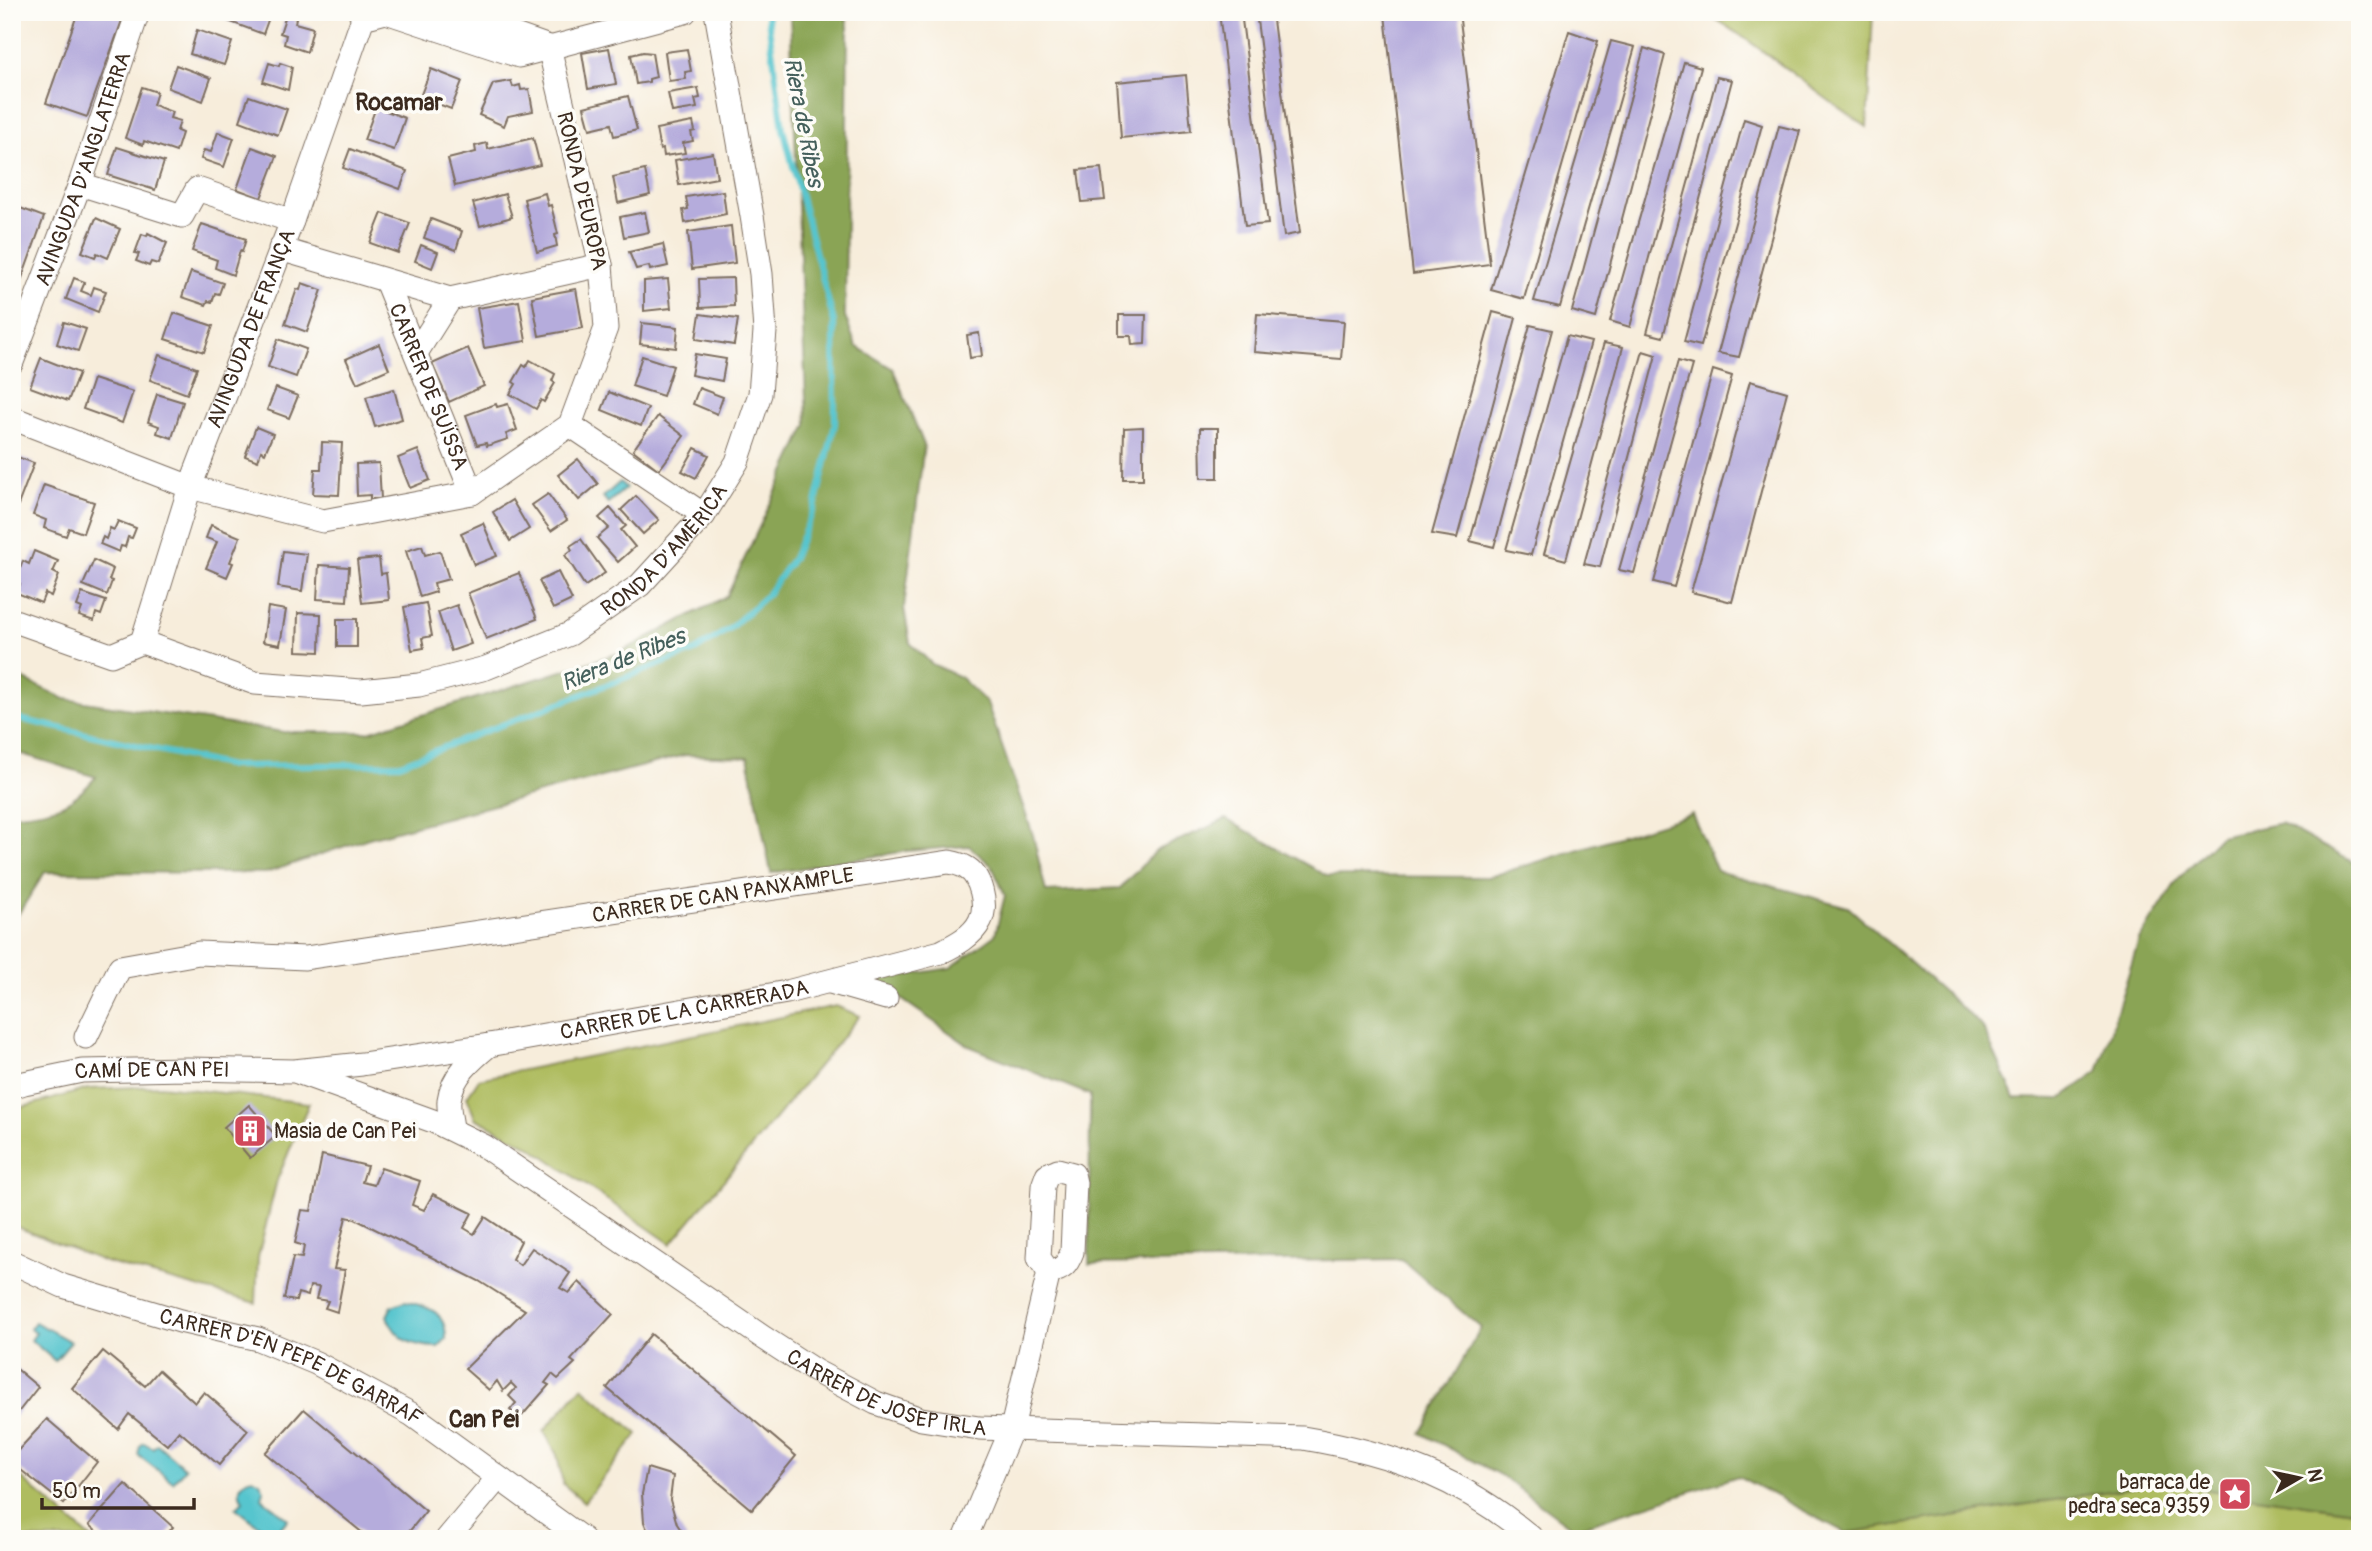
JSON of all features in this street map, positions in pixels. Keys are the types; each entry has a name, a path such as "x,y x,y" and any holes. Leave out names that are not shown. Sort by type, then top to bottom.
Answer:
{"street":[{"name":"AVINGUDA D'ANGLATERRA","path":"12,362 80,184 138,12"},
{"path":"450,12 548,47"},
{"path":"370,13 519,56 685,12"},
{"name":"RONDA D'AMÈRICA","path":"142,642 255,683 361,691 419,684 486,668 570,634 640,585 704,515 737,462 760,394 765,331 761,274 716,12"},
{"name":"AVINGUDA DE FRANÇA","path":"142,642 190,487 370,13"},
{"name":"RONDA D'EUROPA","path":"548,47 601,265 606,328 570,425"},
{"path":"80,184 182,216 197,189 292,221"},
{"path":"280,249 450,299 601,265"},
{"name":"CARRER DE SUÏSSA","path":"386,281 472,493"},
{"path":"416,352 450,299"},
{"path":"12,418 190,487 323,522 472,493 570,425 704,515"},
{"path":"12,620 111,655 142,642"},
{"name":"CARRER DE CAN PANXAMPLE","path":"86,1037 120,967 199,953 305,958 949,862 967,867 978,883 985,904 981,920 974,931 941,952 877,968"},
{"name":"CARRER DE LA CARRERADA","path":"293,1071 362,1065 489,1045 787,992 877,968"},
{"path":"827,981 886,998"},
{"path":"452,1128 449,1100 454,1083 469,1062 489,1045"},
{"name":"CAMÍ DE CAN PEI","path":"12,1087 82,1071 293,1071"},
{"name":"CARRER DE JOSEP IRLA","path":"293,1071 452,1128 484,1146 815,1371 876,1403 921,1419 979,1428 1303,1437 1355,1447 1400,1461 1462,1488 1512,1521 1533,1539"},
{"name":"CARRER D'EN PEPE DE GARRAF","path":"12,1262 63,1286 180,1321 258,1339 316,1363 411,1414 583,1539"},
{"path":"965,1539 1012,1429 1049,1272"},
{"path":"447,1539 498,1478"}],"green space":[{"path":"790,12 845,12 848,26 845,316 856,346 893,369 924,445 904,608 910,643 932,664 960,677 987,703 1033,835 1046,892 1120,888 1157,850 1226,819 1327,876 1489,877 1692,814 1717,871 1848,907 1982,1026 2015,1098 2060,1099 2098,1072 2139,940 2179,878 2220,836 2281,823 2360,866 2360,1512 2160,1483 1846,1533 1738,1476 1574,1529 1502,1476 1421,1433 1481,1328 1401,1259 1089,1264 1090,1095 969,1046 874,980 950,968 995,935 1005,895 992,866 969,846 907,851 771,873 748,757 685,755 369,838 266,873 45,872 12,924 12,815 39,811 68,802 96,777 12,751 12,674 65,699 284,732 368,732 619,653 727,596 807,425"},
{"path":"1704,12 1873,12 1867,127 1746,39"},
{"path":"836,1006 860,1016 671,1244 531,1147 475,1118 467,1097 479,1079"},
{"path":"161,1086 309,1103 277,1180 258,1257 256,1303 105,1262 12,1225 12,1110 88,1089"},
{"path":"582,1387 638,1434 584,1502 563,1484 557,1455 544,1431"},
{"path":"12,1470 92,1539 12,1539"},
{"path":"2160,1483 2360,1512 2360,1539 1849,1539 1846,1533"}],"water":[{"path":"620,482 626,488 608,503 603,497"},
{"path":"405,1301 429,1308 439,1316 446,1339 438,1347 413,1343 396,1331 387,1316 392,1306"},
{"path":"35,1322 71,1342 55,1361 31,1340 36,1333 30,1329"},
{"path":"144,1443 153,1448 157,1444 185,1468 173,1482 138,1455 140,1446"},
{"path":"253,1478 260,1482 264,1490 262,1498 288,1519 273,1537 236,1508 243,1501 241,1486"}],"building":[{"path":"78,12 125,12 87,117 46,103"},
{"path":"228,12 271,12 263,34 225,20"},
{"path":"511,12 537,12 522,19 520,14 513,17"},
{"path":"1219,12 1241,12 1268,224 1245,226"},
{"path":"1256,12 1272,12 1300,233 1284,236"},
{"path":"1459,12 1490,264 1413,274 1385,14"},
{"path":"286,15 296,18 295,23 313,28 307,52 284,44 286,35 280,33"},
{"path":"197,30 232,42 224,65 190,54"},
{"path":"1569,31 1598,41 1524,299 1491,290"},
{"path":"1611,41 1635,47 1560,307 1534,301"},
{"path":"609,48 616,84 588,89 582,53"},
{"path":"1644,48 1665,55 1596,318 1572,311"},
{"path":"687,49 691,71 685,72 686,79 669,81 665,52"},
{"path":"652,53 656,77 649,79 649,82 636,84 631,55"},
{"path":"1684,62 1701,67 1630,327 1610,321"},
{"path":"269,63 292,67 288,90 263,82"},
{"path":"176,65 211,78 203,101 168,88"},
{"path":"431,69 462,81 451,109 420,97"},
{"path":"1186,75 1191,131 1121,138 1117,82"},
{"path":"1717,77 1732,80 1663,337 1647,333"},
{"path":"511,81 513,87 520,85 521,90 529,89 533,111 508,116 504,126 479,115 493,84"},
{"path":"142,87 157,92 153,105 172,112 170,118 180,121 177,131 182,133 176,152 144,141 143,145 125,138"},
{"path":"698,88 700,98 695,99 697,108 672,112 668,93"},
{"path":"249,96 287,109 278,135 240,121"},
{"path":"628,96 637,130 614,136 611,124 590,129 584,107"},
{"path":"376,107 405,118 394,150 364,140"},
{"path":"1744,119 1762,125 1701,346 1684,342"},
{"path":"693,122 693,141 683,143 685,153 664,156 663,149 660,150 656,129"},
{"path":"1779,126 1800,131 1739,357 1718,353"},
{"path":"218,132 234,138 224,167 201,159 204,150 211,152"},
{"path":"533,138 540,165 455,186 448,159 476,152 475,146 487,143 488,149"},
{"path":"117,147 164,162 155,190 108,175"},
{"path":"252,147 277,156 261,198 237,189"},
{"path":"350,149 407,171 400,189 343,168"},
{"path":"713,153 717,178 679,185 675,160"},
{"path":"1101,168 1105,200 1082,202 1078,170"},
{"path":"645,170 650,195 618,203 613,177"},
{"path":"723,191 726,214 685,223 683,210 688,209 686,197"},
{"path":"545,193 558,234 555,235 557,246 537,252 524,199"},
{"path":"505,194 512,217 480,226 473,203"},
{"path":"15,206 44,217 13,303 12,212"},
{"path":"645,212 649,232 624,237 620,217"},
{"path":"382,213 410,223 398,253 370,243"},
{"path":"96,218 120,229 108,258 97,253 95,257 82,252"},
{"path":"431,219 462,231 456,250 424,238"},
{"path":"202,224 246,239 233,275 215,268 217,260 192,251"},
{"path":"731,226 735,263 692,269 688,232"},
{"path":"148,233 167,243 158,264 151,262 149,266 136,261 139,254 135,253 142,234 147,236"},
{"path":"663,244 668,266 650,270 649,266 636,269 629,252"},
{"path":"421,245 438,252 432,268 415,261"},
{"path":"191,272 223,283 212,302 208,301 206,305 182,297"},
{"path":"74,278 85,282 81,291 91,295 94,287 106,291 98,312 66,299"},
{"path":"733,278 734,306 700,308 699,279"},
{"path":"668,279 671,308 644,311 644,281"},
{"path":"302,283 322,290 307,332 285,324 297,289 300,290"},
{"path":"576,289 583,328 539,336 532,297"},
{"path":"519,301 526,341 484,348 477,308"},
{"path":"1493,312 1516,318 1457,538 1432,534"},
{"path":"174,313 213,326 204,352 165,339"},
{"path":"700,314 738,319 734,345 696,339"},
{"path":"1257,314 1344,321 1341,359 1254,352"},
{"path":"1119,315 1146,315 1145,344 1132,345 1131,336 1119,336"},
{"path":"64,322 86,329 78,351 57,344"},
{"path":"642,323 678,327 676,348 640,344"},
{"path":"1530,325 1552,330 1494,547 1470,541"},
{"path":"979,333 982,356 970,358 967,335"},
{"path":"1567,336 1591,342 1531,555 1506,550"},
{"path":"278,339 306,349 296,377 268,367"},
{"path":"1604,343 1623,347 1566,560 1544,554"},
{"path":"379,344 389,369 357,383 346,359"},
{"path":"468,348 484,386 449,402 432,364"},
{"path":"1643,351 1656,355 1600,567 1584,564"},
{"path":"695,354 726,359 722,381 691,375"},
{"path":"159,355 197,368 187,394 150,380"},
{"path":"642,356 673,366 663,396 632,386"},
{"path":"41,358 79,373 68,401 30,387"},
{"path":"530,360 555,374 552,381 555,383 544,402 541,400 536,409 510,394 516,384 513,382 523,365 526,367"},
{"path":"1678,361 1692,365 1634,573 1619,570"},
{"path":"1713,370 1732,376 1674,587 1654,582"},
{"path":"93,379 133,392 122,423 83,409"},
{"path":"1750,381 1787,392 1732,602 1691,592"},
{"path":"276,388 298,396 289,418 267,410"},
{"path":"699,388 723,397 717,414 693,404"},
{"path":"394,389 402,419 375,427 366,397"},
{"path":"609,392 648,408 641,426 602,410"},
{"path":"157,394 183,402 172,438 157,433 159,426 148,422"},
{"path":"496,404 497,407 508,404 517,430 506,434 508,439 487,446 486,443 477,445 466,415"},
{"path":"658,416 684,436 659,470 633,450"},
{"path":"256,427 273,434 265,453 261,451 258,461 245,456"},
{"path":"1143,427 1143,479 1123,479 1124,428"},
{"path":"1200,428 1218,428 1218,478 1201,478"},
{"path":"322,442 342,443 339,495 313,494 315,469 321,469"},
{"path":"695,448 709,455 696,478 682,471"},
{"path":"418,450 430,480 410,488 398,458"},
{"path":"12,455 34,463 16,510 12,509"},
{"path":"578,459 598,484 579,500 558,475"},
{"path":"379,463 381,499 370,499 370,495 357,496 356,464"},
{"path":"44,485 94,502 83,533 69,528 66,536 44,528 46,520 33,515"},
{"path":"548,494 567,520 551,531 532,505"},
{"path":"636,496 659,520 643,534 621,510"},
{"path":"512,500 529,529 510,541 493,512"},
{"path":"610,508 626,526 621,530 635,547 618,562 597,538 609,528 599,518"},
{"path":"118,521 136,528 132,538 128,537 125,547 121,546 119,552 100,544 103,537 106,539 110,528 114,530"},
{"path":"483,523 497,556 474,565 461,533"},
{"path":"211,525 240,537 227,577 206,568 217,542 206,538"},
{"path":"581,539 605,573 585,586 565,555 572,550 570,546"},
{"path":"422,546 425,555 440,551 449,579 434,583 436,592 420,597 406,551"},
{"path":"34,551 58,561 53,572 59,575 51,596 45,593 41,603 17,593 20,584 15,582 23,561 29,564"},
{"path":"283,551 307,554 302,591 278,587"},
{"path":"379,558 381,574 386,573 389,600 362,603 357,560"},
{"path":"94,560 113,569 107,595 83,585"},
{"path":"319,565 349,567 347,601 317,599"},
{"path":"558,572 572,600 553,609 539,581"},
{"path":"519,573 537,619 486,639 468,593"},
{"path":"82,593 106,601 101,615 96,613 94,621 79,616 82,608 77,606"},
{"path":"426,603 432,636 422,638 424,648 412,650 404,607"},
{"path":"457,605 471,644 451,651 438,612"},
{"path":"268,607 286,610 280,645 263,642"},
{"path":"298,613 321,614 320,652 297,651"},
{"path":"337,619 357,619 357,647 337,647"},
{"name":"Masia de Can Pei","path":"249,1105 276,1136 250,1158 224,1127"},
{"path":"322,1155 367,1166 362,1182 374,1185 381,1168 420,1181 412,1205 424,1210 433,1194 472,1213 464,1228 474,1234 485,1217 521,1241 512,1259 520,1265 532,1248 570,1273 560,1288 569,1293 579,1282 613,1314 571,1360 575,1363 558,1379 552,1374 545,1383 549,1385 520,1418 510,1410 516,1403 509,1396 516,1388 511,1383 503,1391 497,1381 489,1390 465,1369 525,1310 479,1281 355,1219 346,1217 334,1269 345,1270 337,1312 325,1308 328,1301 316,1299 319,1287 310,1286 308,1296 298,1293 296,1301 284,1299 293,1257 302,1258 304,1246 295,1243 302,1210 311,1211"},
{"path":"651,1334 796,1456 752,1510 607,1388"},
{"path":"103,1351 145,1386 159,1370 195,1403 204,1392 248,1430 219,1465 179,1431 167,1445 129,1414 118,1429 72,1388"},
{"path":"12,1365 38,1387 12,1420"},
{"path":"304,1409 426,1511 403,1539 370,1539 265,1453"},
{"path":"47,1419 97,1462 64,1504 12,1463 12,1457"},
{"path":"647,1468 673,1476 670,1500 677,1524 687,1539 651,1539 644,1522 642,1494"},
{"path":"125,1484 173,1527 163,1539 105,1539 89,1525"}],"waterway":[{"name":"Riera de Ribes","path":"12,716 230,766 400,764 695,651 729,629 767,595 793,558 815,507 835,424 834,322 783,129 767,12"}],"place":[{"name":"Masia de Can Pei","path":"250,1131"},
{"name":"barraca de pedra seca 9359","path":"2235,1494"}],"district":[{"name":"Rocamar","path":"399,102"},
{"name":"Can Pei","path":"484,1419"}]}
